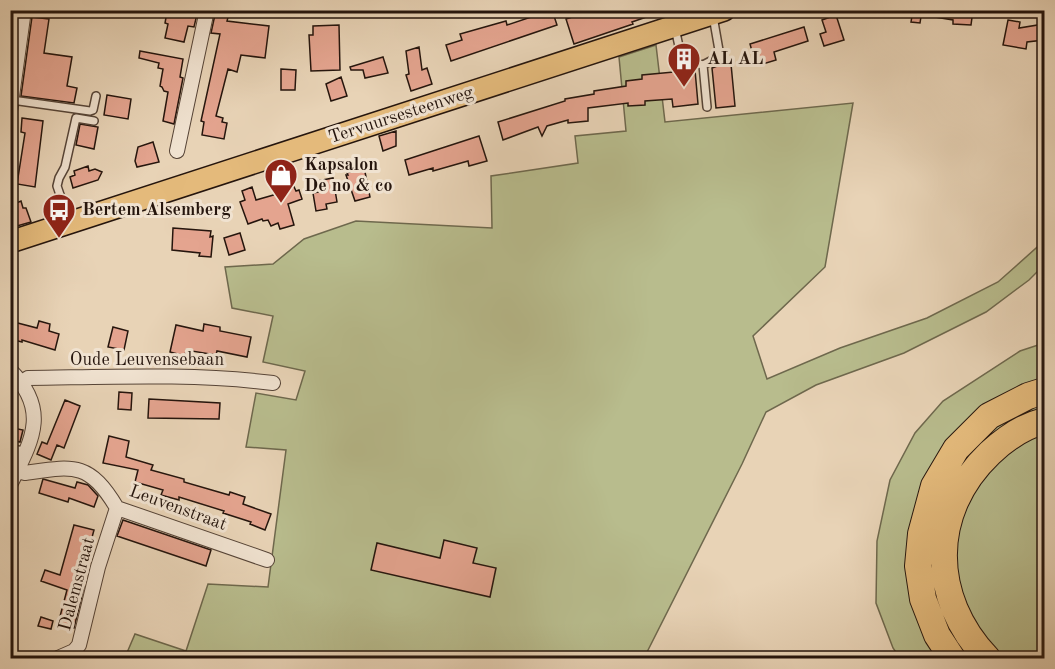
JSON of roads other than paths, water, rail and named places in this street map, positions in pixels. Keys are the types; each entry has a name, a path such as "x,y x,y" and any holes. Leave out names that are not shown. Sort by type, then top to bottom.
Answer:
{"highway":[{"path":"952,658 937,635 923,599 918,566 921,534 934,486 956,449 989,416 1028,396 1044,391"},
{"path":"987,658 972,642 957,617 948,591 944,543 949,518 965,481 976,466 1004,441 1044,421"}],"main road":[{"name":"Tervuursesteenweg","path":"10,242 718,12"}],"street":[{"path":"11,106 24,10"},
{"path":"177,152 207,10"},
{"path":"10,370 22,382 29,395 35,419 27,451 10,486"},
{"name":"Oude Leuvensebaan","path":"22,382 28,378 133,377 231,378 273,383"},
{"name":"Leuvenstraat","path":"18,471 25,473 74,468 87,472 110,496 117,508 267,560"},
{"name":"Dalemstraat","path":"58,658 74,651 78,645 98,567 117,508"}],"lane":[{"path":"675,26 682,60 703,64 720,56 718,12"},
{"path":"703,64 708,107"},
{"path":"11,106 90,111 93,110 96,96"},
{"path":"70,223 57,186 65,167 76,118 94,122"},
{"path":"10,449 27,451"}],"place":[{"name":"AL AL","path":"684,88"},
{"name":"Kapsalon De no & co","path":"281,204"},
{"name":"Bertem Alsemberg","path":"59,239"}]}
